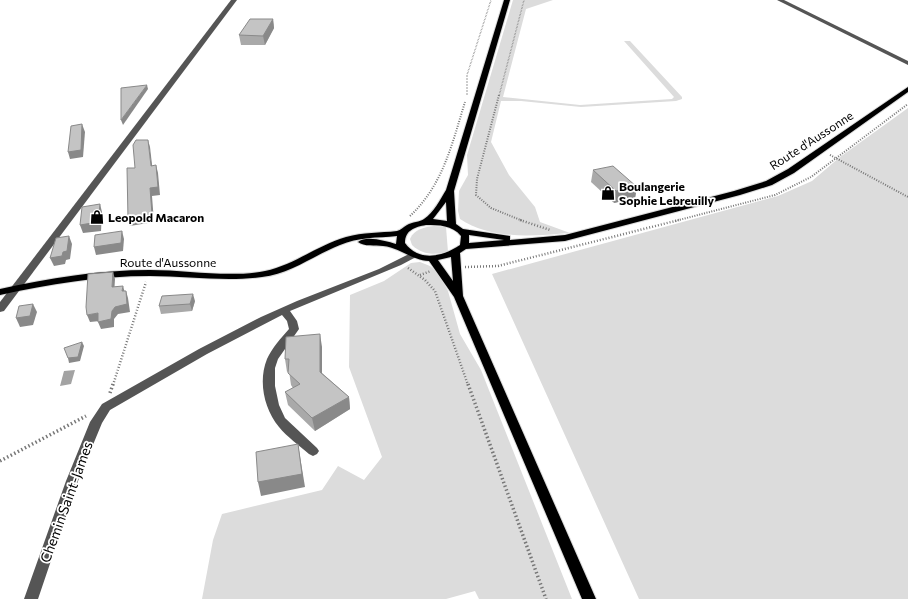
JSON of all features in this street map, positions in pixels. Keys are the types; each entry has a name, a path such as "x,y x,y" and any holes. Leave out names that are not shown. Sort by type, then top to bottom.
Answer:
{"main road":[{"path":"426,222 437,212 450,190 507,0"},
{"name":"Route d'Aussonne","path":"464,246 565,238 744,191 769,183 791,171 908,90"},
{"path":"450,190 452,225"},
{"path":"426,222 440,222 452,225 462,231 465,236 464,246 455,253 432,258 413,255 402,248 400,243 402,233 407,228 426,222"},
{"name":"Route d'Aussonne","path":"462,231 534,241"},
{"name":"Route d'Aussonne","path":"0,292 77,278 149,273 243,276 265,274 281,270 332,245 358,237 402,233"},
{"name":"Route d'Aussonne","path":"332,245 374,242 402,248"},
{"path":"455,253 459,297"},
{"path":"432,258 459,297 589,599"}],"street":[{"path":"0,309 234,0"},
{"path":"780,0 908,63"},
{"path":"106,407 123,396 284,310 362,280 413,255"},
{"path":"284,310 292,321 294,329 276,351 270,367 269,383 271,402 282,421 313,450"},
{"name":"Chemin Saint-James","path":"31,599 72,481 96,422 106,407"}],"path":[{"path":"405,219 419,208 439,181 468,93 467,75 491,0"},
{"path":"524,0 477,179 476,194 485,204 496,210 559,233 565,238"},
{"path":"836,158 908,104"},
{"path":"820,151 836,158 908,197"},
{"path":"461,267 498,266 558,252"},
{"path":"404,266 420,275 433,286 546,599"},
{"path":"420,275 434,270"},
{"path":"0,462 93,412 106,407 149,273"}],"shaded area":[{"path":"513,0 553,0 526,9 503,97 580,105 672,99 674,97 624,41 630,41 682,97 682,99 676,101 581,107 521,101 501,101 491,142 509,175 535,207 540,222 570,233 513,235 499,233 472,226 460,219 458,211 459,191 468,175 467,155"},
{"path":"908,108 908,599 639,599 492,274 778,196 812,181 840,157"},
{"path":"434,226 446,227 448,252 438,254 429,253 420,251 412,245 410,239 414,233 424,228"},
{"path":"420,262 430,266 439,274 448,291 460,334 481,370 572,599 479,599 475,591 446,599 202,599 213,540 222,514 322,490 338,466 364,480 382,457 349,367 350,295 384,281 411,263"},
{"path":"75,370 71,384 60,386 64,371"}],"building":[{"path":"250,19 273,19 263,36 239,35"},
{"path":"147,85 121,120 121,88"},
{"path":"82,124 81,150 68,152 71,126"},
{"path":"136,140 148,140 151,166 156,165 158,187 150,188 152,214 128,219 127,168 135,168 133,145"},
{"path":"613,166 637,187 616,191 593,170"},
{"path":"100,204 98,222 80,225 82,207"},
{"path":"122,231 121,243 94,247 95,235"},
{"path":"69,236 67,251 63,252 62,256 50,258 56,238"},
{"path":"113,272 112,287 123,286 122,291 126,291 127,304 115,307 112,311 111,319 98,322 98,313 87,315 88,274"},
{"path":"193,294 190,304 159,306 162,296"},
{"path":"33,304 30,316 16,318 19,306"},
{"path":"320,334 320,372 349,397 312,418 285,392 300,384 288,373 289,359 285,359 286,337"},
{"path":"82,342 78,357 68,358 64,348"},
{"path":"298,444 302,474 258,482 256,452"}],"place":[{"name":"Boulangerie Sophie Lebreuilly","path":"608,193"},
{"name":"Leopold Macaron","path":"97,217"}]}
